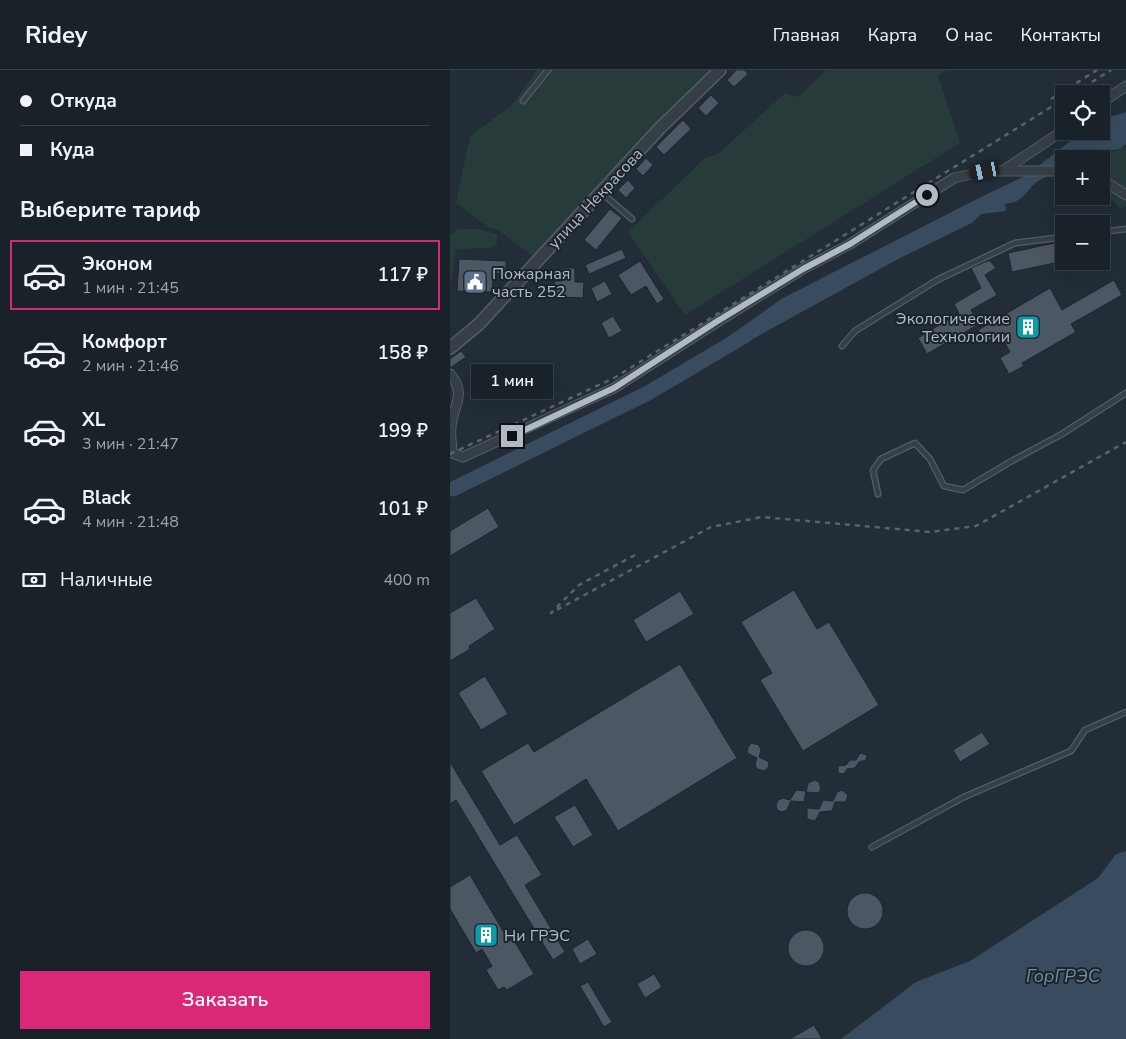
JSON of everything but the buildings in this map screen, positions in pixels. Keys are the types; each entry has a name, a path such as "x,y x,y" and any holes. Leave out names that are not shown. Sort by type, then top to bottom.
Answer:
{"street":[{"name":"улица Некрасова","path":"450,348 479,324 660,128 720,70"},
{"path":"1110,97 1126,86"},
{"path":"1003,170 1055,136"},
{"path":"450,374 457,382 459,397 451,427 452,453 463,457 614,388 716,322 803,269 850,244 954,178 985,171 1055,171"},
{"path":"1110,185 1126,195"}],"lane":[{"path":"523,101 548,70"},
{"path":"600,192 632,219"},
{"path":"1110,231 1126,229"},
{"path":"842,346 855,331 937,280 1015,243 1055,238"},
{"path":"878,494 873,470 881,459 915,442 930,459 944,486 963,490 1062,434 1126,393"},
{"path":"872,847 964,797 1071,750 1085,730 1126,712"}],"green space":[{"path":"537,70 712,70 626,155 534,257 498,230 487,227 456,203 470,136 512,105"},
{"path":"826,70 947,70 938,76 960,143 685,315 628,232 705,158 718,154 785,93 798,97"},
{"path":"1126,147 1126,207 1121,209 1110,197 1110,152"},
{"path":"458,229 479,229 497,234 497,243 491,248 456,249 450,290 450,235"}],"water":[{"path":"1126,112 1126,144 1120,149 1110,151 1059,150 1072,140 1110,140 1110,117"},
{"path":"1055,153 1055,173 1034,184 1022,198 1005,204 1006,211 981,214 972,223 900,258 738,347 729,349 725,339 783,298 1027,175"},
{"name":"ГорГРЭС","path":"1126,851 1126,1039 841,1039 916,982 970,961 1098,878 1116,854"}],"waterway":[{"path":"453,489 648,393 746,335"}],"railway":[{"path":"1051,99 1097,70"},
{"path":"1092,82 1111,70"},
{"path":"450,454 614,378 1055,105"},
{"path":"635,555 579,585 551,613 711,527 762,517 930,532 976,526 1126,442"}],"place":[{"name":"Пожарная часть 252","path":"475,282"},
{"name":"Экологические Технологии","path":"1028,327"},
{"name":"Ни ГРЭС","path":"486,935"}],"route":[{"path":"512,436 614,388 716,322 756,300 803,269 850,244 927,195"}]}
